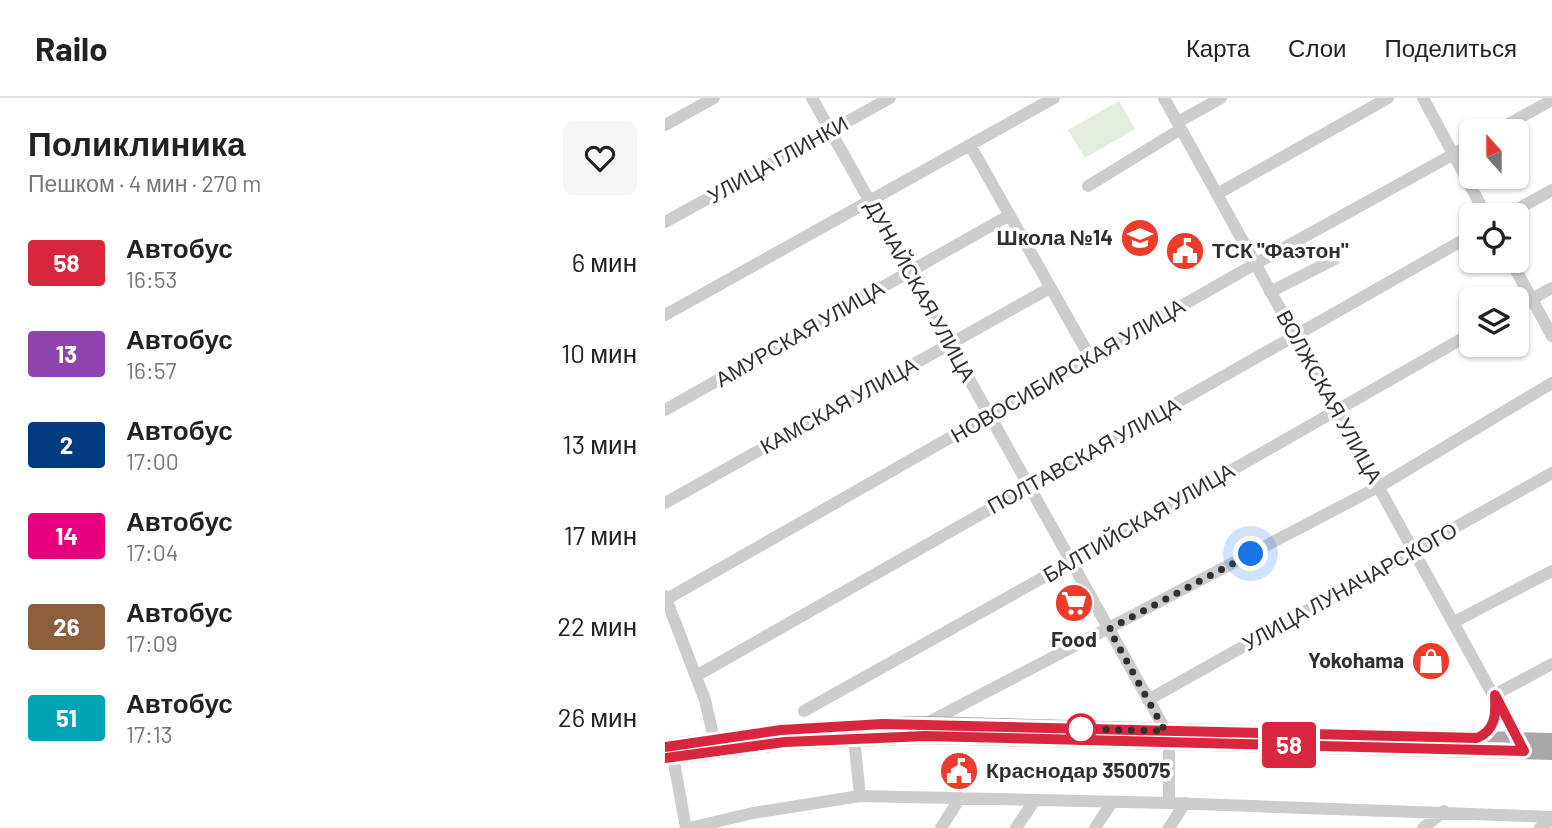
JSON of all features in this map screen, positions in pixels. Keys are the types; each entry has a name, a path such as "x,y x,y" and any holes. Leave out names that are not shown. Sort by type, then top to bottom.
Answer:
{"main road":[{"path":"668,754 714,740 833,726 925,724 1167,736 1521,745 1552,741"},
{"path":"668,754 785,742 925,736 1477,738 1552,752"}],"street":[{"path":"665,125 714,98"},
{"name":"ДУНАЙСКАЯ УЛИЦА","path":"812,98 1167,736"},
{"name":"УЛИЦА ГЛИНКИ","path":"665,222 890,98"},
{"path":"665,315 1054,98"},
{"name":"ВОЛЖСКАЯ УЛИЦА","path":"1164,98 1521,745"},
{"path":"1087,186 1221,98"},
{"path":"1217,194 1388,98"},
{"path":"1423,98 1480,203"},
{"path":"1518,119 1552,100"},
{"path":"970,145 1091,359"},
{"name":"НОВОСИБИРСКАЯ УЛИЦА","path":"665,598 1459,151"},
{"path":"1529,203 1552,190"},
{"name":"АМУРСКАЯ УЛИЦА","path":"665,410 1008,216"},
{"name":"ПОЛТАВСКАЯ УЛИЦА","path":"696,676 1459,243"},
{"path":"1270,292 1335,259"},
{"path":"1518,273 1552,336"},
{"name":"КАМСКАЯ УЛИЦА","path":"665,503 1050,288"},
{"path":"1529,301 1552,288"},
{"name":"БАЛТИЙСКАЯ УЛИЦА","path":"804,710 1071,562 1459,340"},
{"path":"925,724 1380,486 1552,383"},
{"name":"УЛИЦА ЛУНАЧАРСКОГО","path":"1148,700 1552,473"},
{"path":"1454,622 1552,570"},
{"path":"665,598 705,700 714,740"},
{"path":"1477,738 1490,730 1496,715 1495,695 1552,664"},
{"path":"1167,736 1168,803"},
{"path":"854,738 860,796"},
{"path":"668,754 687,828 753,813 860,796 1444,811 1552,818"},
{"path":"941,828 960,798"},
{"path":"1017,828 1035,800"},
{"path":"1095,828 1112,802"},
{"path":"1169,828 1185,803"},
{"path":"1423,828 1444,811"},
{"path":"744,828 753,813"},
{"path":"1541,828 1552,818"}],"green space":[{"path":"1119,101 1135,129 1085,158 1068,130"}],"bus line":[{"name":"58","path":"665,747 781,730 883,724 1477,738 1490,730 1496,715 1495,695 1524,751 925,736 785,742 665,758"}],"place":[{"name":"Школа №14","path":"1140,238"},
{"name":"ТСК \"Фаэтон\"","path":"1185,251"},
{"name":"Food","path":"1074,603"},
{"name":"Yokohama","path":"1431,661"},
{"name":"Краснодар 350075","path":"959,771"}],"route":[{"path":"1081,729 1165,731 1109,629 1251,554"}]}
